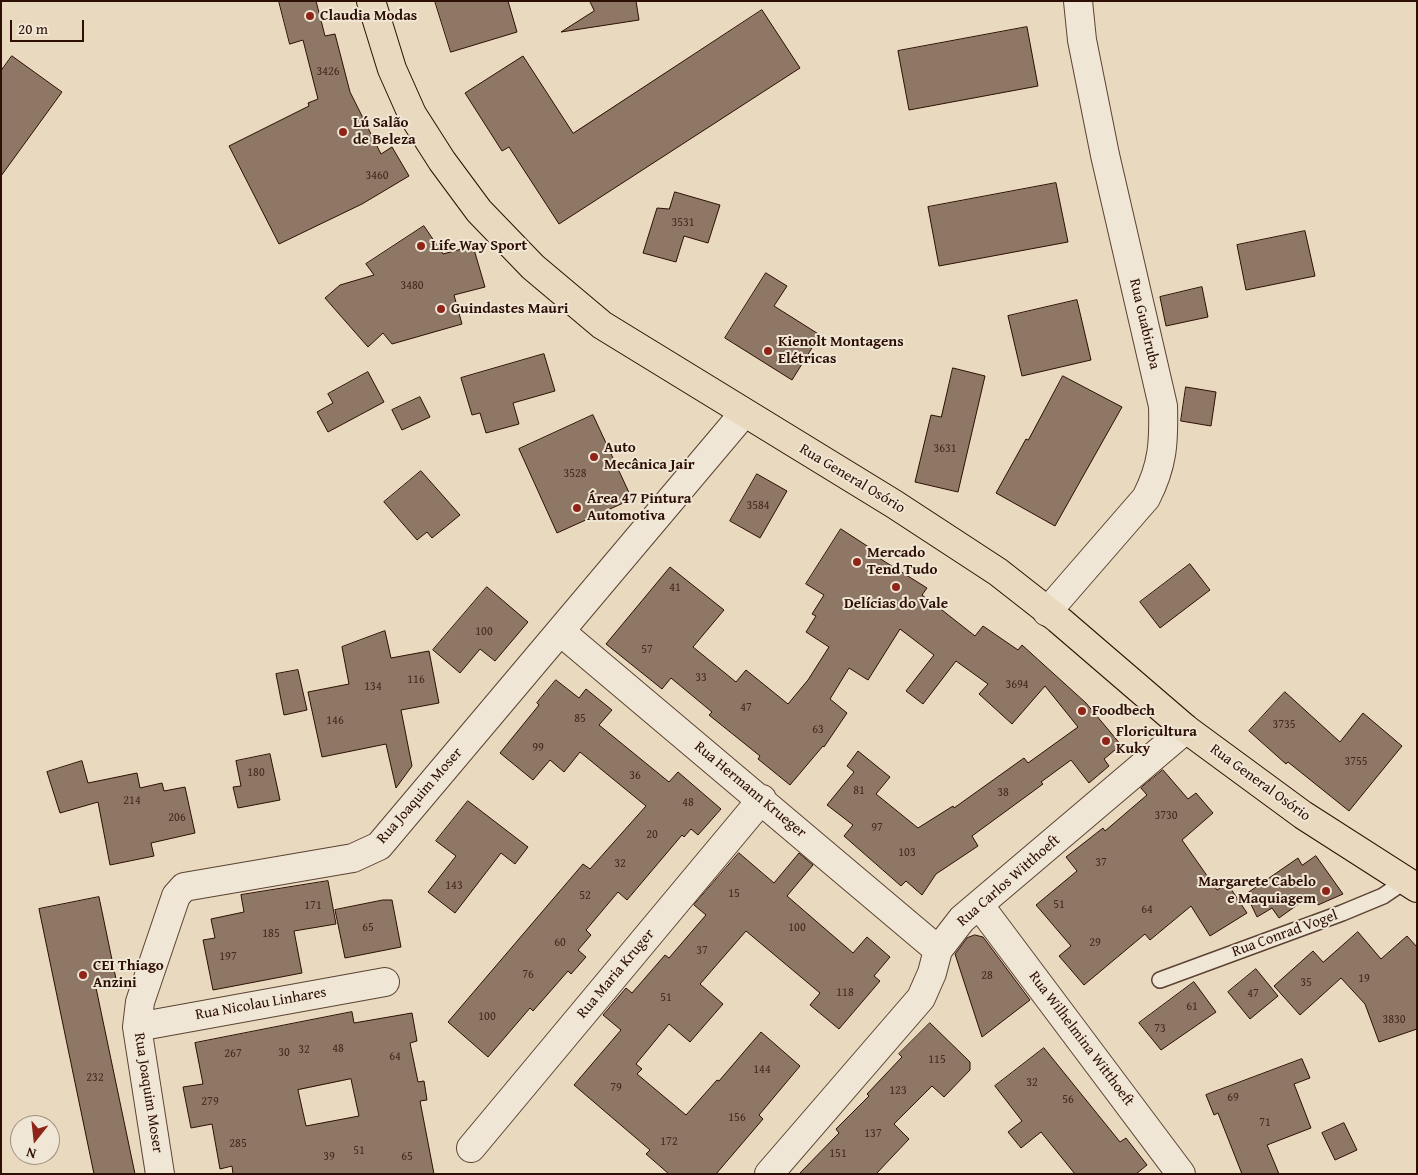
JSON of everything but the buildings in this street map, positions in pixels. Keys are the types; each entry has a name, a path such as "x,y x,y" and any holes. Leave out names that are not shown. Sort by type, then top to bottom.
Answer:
{"main road":[{"name":"Rua General Osório","path":"371,1 392,70 412,114 442,161 479,211 533,267 602,325 894,504 998,572 1186,729 1303,815 1411,884"}],"street":[{"name":"Rua Guabiruba","path":"1048,612 1146,498 1157,477 1164,447 1163,406 1105,155 1082,40 1078,1"},
{"name":"Rua Joaquim Moser","path":"160,1174 137,1027 140,1002 176,896 184,887 352,858 379,846 744,413"},
{"name":"Rua Hermann Krueger","path":"561,632 762,799 938,950"},
{"name":"Rua Carlos Witthoeft","path":"769,1174 921,998 932,973 938,950 962,919 980,906 1186,729"},
{"name":"Rua Maria Kruger","path":"471,1148 762,799"},
{"name":"Rua Wilhelmina Witthoeft","path":"980,906 1181,1174"},
{"name":"Rua Nicolau Linhares","path":"137,1027 385,982"}],"lane":[{"name":"Rua Conrad Vogel","path":"1160,980 1342,913 1411,884"}],"place":[{"name":"Claudia Modas","path":"310,16"},
{"name":"Lú Salão de Beleza","path":"343,132"},
{"name":"Life Way Sport","path":"421,246"},
{"name":"Guindastes Mauri","path":"441,309"},
{"name":"Kienolt Montagens Elétricas","path":"768,351"},
{"name":"Auto Mecânica Jair","path":"594,457"},
{"name":"Área 47 Pintura Automotiva","path":"577,508"},
{"name":"Mercado Tend Tudo","path":"857,562"},
{"name":"Delícias do Vale","path":"896,587"},
{"name":"Foodbech","path":"1082,711"},
{"name":"Floricultura Kuky","path":"1106,741"},
{"name":"Margarete Cabelo e Maquiagem","path":"1326,891"},
{"name":"CEI Thiago Anzini","path":"83,975"}]}
